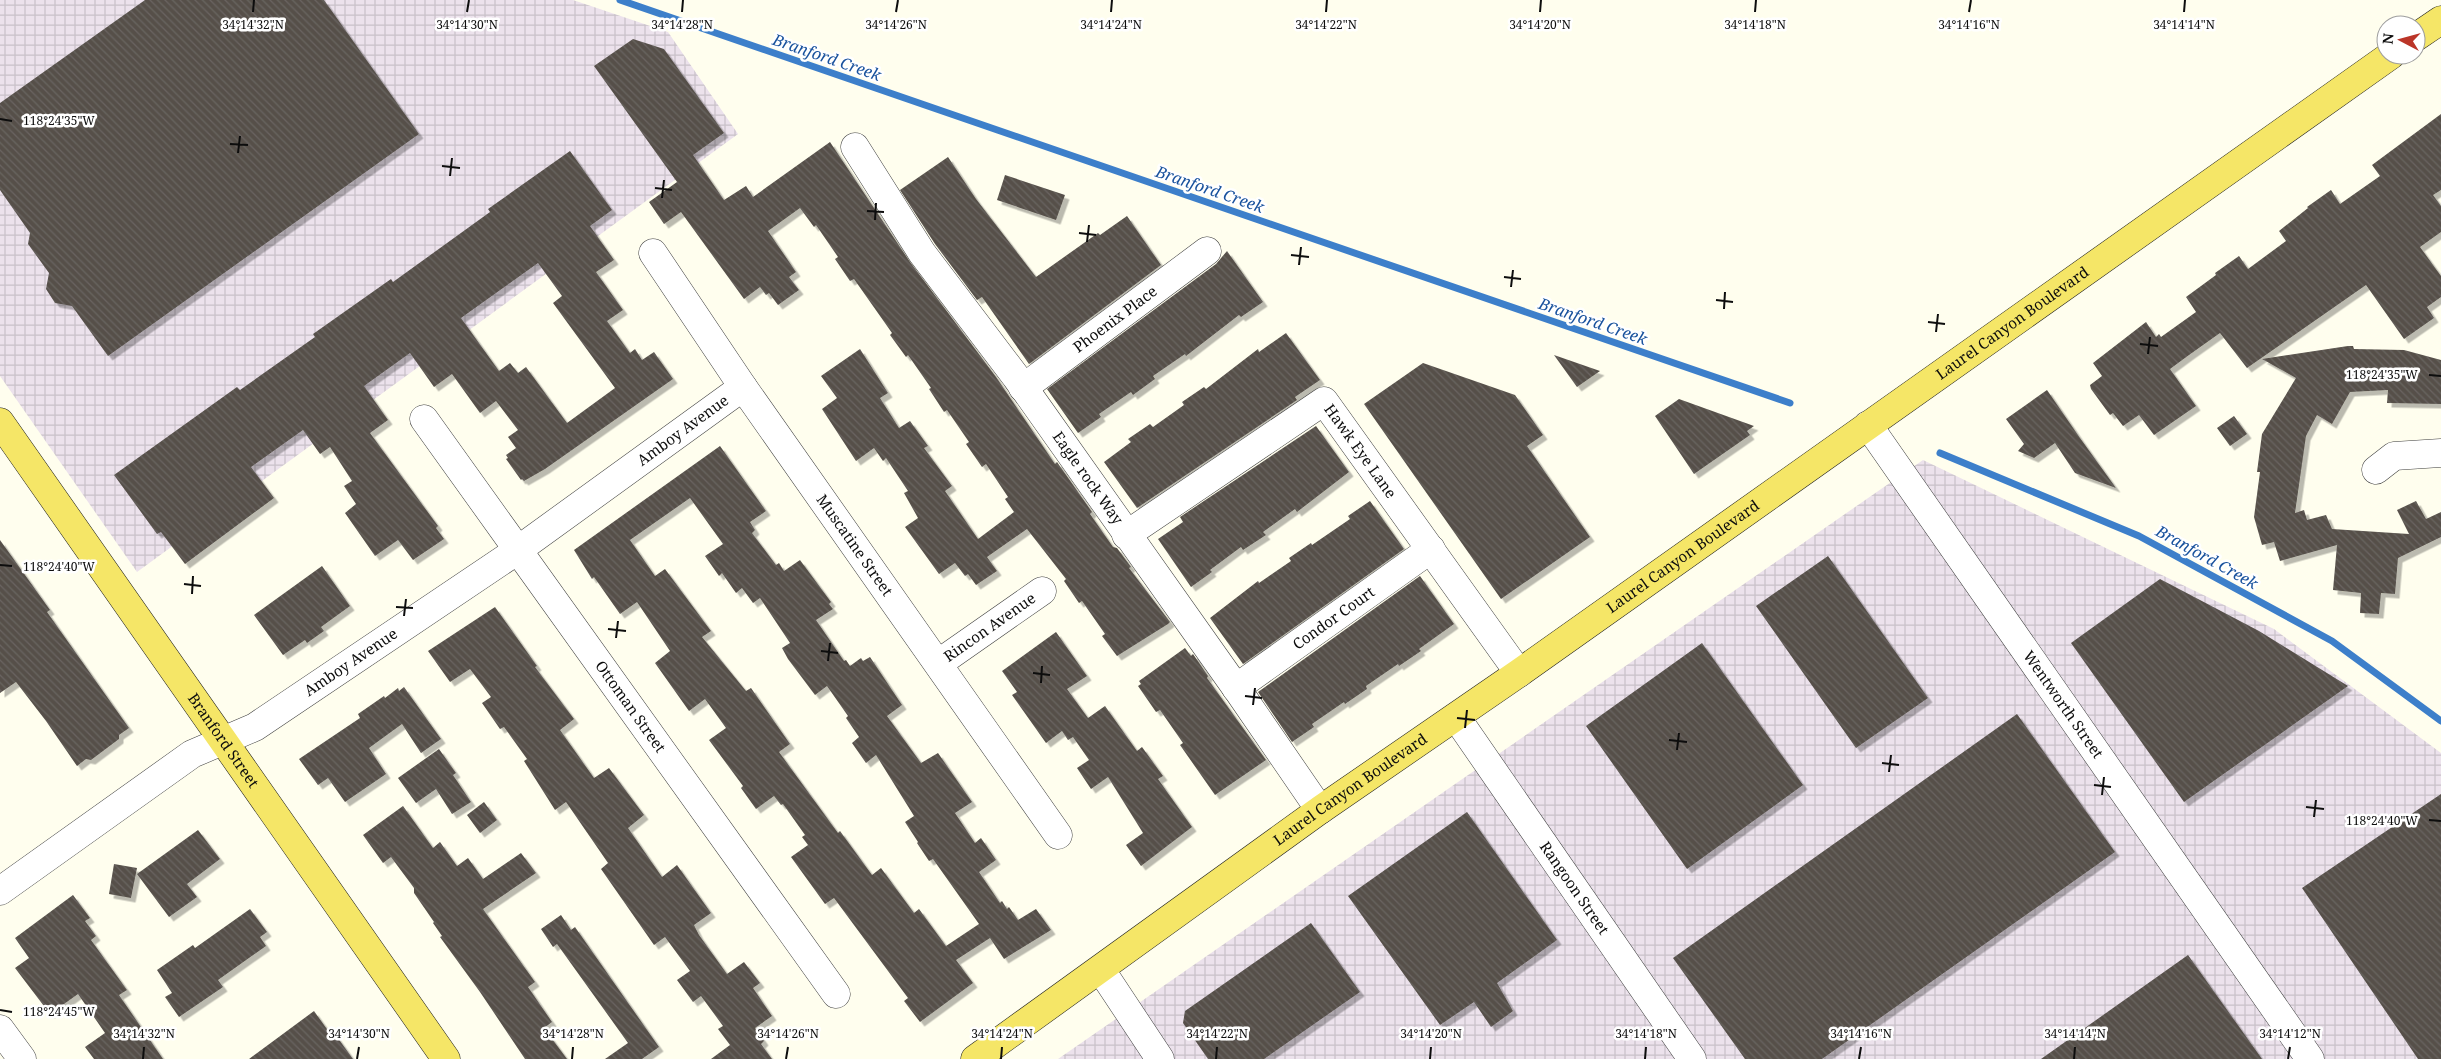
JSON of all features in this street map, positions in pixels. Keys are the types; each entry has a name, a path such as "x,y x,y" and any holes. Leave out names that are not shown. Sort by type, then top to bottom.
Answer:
{"main road":[{"path":"2426,30 2441,20"},
{"name":"Laurel Canyon Boulevard","path":"975,1059 1101,970 1320,810 1519,673 2377,65"},
{"name":"Branford Street","path":"0,422 446,1059"}],"street":[{"name":"Eagle rock Way","path":"855,147 922,253 1023,388 1236,688 1320,810"},
{"name":"Phoenix Place","path":"1023,388 1207,251"},
{"name":"Muscatine Street","path":"653,253 743,387 939,663 1058,836"},
{"name":"Amboy Avenue","path":"0,891 192,754 222,739 255,727 518,550 743,387"},
{"name":"Hawk Eye Lane","path":"1126,535 1324,400 1519,673"},
{"name":"Ottoman Street","path":"424,419 836,994"},
{"name":"Wentworth Street","path":"1868,425 2310,1059"},
{"path":"2376,470 2394,456 2441,452"},
{"name":"Condor Court","path":"1236,688 1431,549"},
{"name":"Rincon Avenue","path":"939,663 1042,591"},
{"name":"Rangoon Street","path":"1456,717 1692,1059"},
{"path":"1101,970 1160,1059"},
{"path":"0,1029 22,1059"}],"shaded area":[{"path":"0,0 573,0 668,32 738,134 137,572 0,376"},
{"path":"1923,460 2274,629 2441,753 2441,1059 1058,1059"}],"building":[{"path":"145,0 324,0 419,134 108,356 72,306 55,303 46,289 49,273 28,244 30,233 0,190 0,103"},
{"path":"633,39 664,49 724,133 693,155 724,200 746,186 753,197 830,142 910,262 996,377 1055,464 1057,462 1092,512 1090,514 1113,547 1117,548 1131,567 1129,568 1170,622 1168,624 1117,656 1102,636 1105,634 1082,601 1079,603 1064,581 1066,579 1027,529 987,557 997,571 976,585 968,574 965,576 955,563 939,574 905,527 918,518 904,493 908,491 886,458 883,461 874,448 856,461 822,409 837,398 821,376 860,349 888,393 880,398 899,428 910,421 928,446 924,448 952,486 945,491 978,539 1014,512 1005,499 1008,497 986,464 982,467 966,444 969,442 947,410 944,412 929,389 931,388 908,355 906,357 890,335 892,333 854,279 850,281 835,259 838,257 816,225 814,227 800,208 768,231 796,272 789,277 799,290 778,305 769,293 766,295 760,287 744,299 681,212 664,224 649,202 677,182 594,66"},
{"path":"2441,114 2441,190 2433,195 2441,206 2441,232 2420,247 2441,276 2441,297 2427,307 2434,318 2404,339 2366,285 2247,368 2220,333 2170,369 2196,406 2154,435 2139,415 2123,426 2113,413 2110,415 2091,389 2090,385 2102,376 2093,363 2146,322 2156,337 2159,334 2161,337 2196,312 2186,297 2216,275 2215,273 2239,256 2248,269 2286,241 2279,231 2307,207 2331,190 2340,204 2380,176 2372,165"},
{"path":"570,151 612,210 590,226 614,260 596,272 623,310 607,321 630,353 635,349 642,360 654,352 673,379 545,469 524,481 521,480 506,459 508,458 506,455 516,448 508,437 518,430 496,401 480,413 452,374 434,387 410,353 364,386 388,420 370,433 438,526 436,528 444,539 413,560 398,540 375,556 345,513 356,504 344,486 352,481 330,447 320,454 303,430 251,467 274,498 185,564 161,532 157,534 114,475 237,387 240,390 315,337 313,334 391,279 393,282 490,212 488,209","holes":["538,263 562,296 553,303 615,388 567,423 526,367 518,373 510,363 499,371 461,318"]},
{"path":"948,157 976,199 1036,277 1098,233 1100,235 1127,216 1161,265 1029,364 982,297 977,300 935,244 900,190"},
{"path":"1005,175 1065,195 1056,220 997,200"},
{"path":"1227,251 1263,302 1241,317 1239,315 1186,356 1185,354 1153,376 1155,379 1133,395 1131,392 1099,414 1101,417 1078,433 1047,389 1216,264"},
{"path":"1286,333 1320,380 1295,397 1297,400 1137,508 1104,462 1131,442 1128,439 1150,424 1153,427 1184,405 1182,402 1204,387 1206,389 1258,349 1259,352"},
{"path":"2353,346 2354,349 2404,350 2441,360 2441,404 2387,403 2388,390 2350,392 2332,424 2317,415 2306,436 2295,513 2304,510 2307,520 2326,515 2332,529 2409,534 2397,510 2416,501 2426,519 2441,512 2441,537 2398,558 2395,594 2381,593 2379,614 2360,613 2361,593 2333,590 2337,545 2280,561 2274,542 2262,545 2254,517 2260,472 2257,472 2262,434 2296,378 2262,359"},
{"path":"1554,355 1600,371 1577,387"},
{"path":"1423,363 1515,395 1543,435 1527,446 1590,537 1501,599 1364,404"},
{"path":"2047,390 2116,488 2075,473 2055,443 2034,458 2018,451 2024,444 2006,419"},
{"path":"1679,399 1754,426 1747,431 1750,435 1694,474 1655,416"},
{"path":"2234,416 2247,434 2230,446 2217,428"},
{"path":"1316,426 1349,472 1297,512 1295,509 1263,532 1266,535 1243,550 1241,547 1191,587 1158,539 1183,522 1180,517"},
{"path":"720,446 766,511 750,522 755,530 752,533 776,565 779,563 784,571 800,560 831,602 829,604 833,609 816,620 844,661 846,660 850,666 861,658 863,661 870,657 902,705 887,716 921,763 938,753 972,802 955,813 975,843 981,838 996,860 979,872 1000,903 1002,901 1007,909 1009,907 1018,920 1036,909 1051,930 1004,959 990,938 956,960 973,983 920,1022 904,1001 908,998 834,898 825,904 791,857 808,845 802,837 805,835 783,804 781,805 774,796 756,809 741,788 743,786 709,740 726,728 705,699 689,711 655,663 670,651 637,602 620,614 594,577 592,579 574,550","holes":["690,498 723,544 705,556 719,576 722,573 736,593 742,588 753,603 760,598 790,643 782,648 788,659 815,695 827,686 848,716 846,718 859,737 852,743 866,763 876,755 914,816 905,822 917,843 929,861 933,859 979,924 946,946 919,909 914,913 881,868 872,875 840,831 838,833 779,752 790,744 751,688 746,691 702,637 711,631 665,569 655,576 630,540"]},
{"path":"1370,501 1404,549 1243,664 1210,618 1258,581 1259,583 1291,561 1289,558 1350,519 1348,516"},
{"path":"0,540 50,610 47,612 129,728 119,735 119,739 91,760 86,759 77,766 16,682 0,693"},
{"path":"1828,556 1928,698 1856,748 1756,606"},
{"path":"322,566 350,606 321,627 324,631 307,643 305,640 283,655 254,615"},
{"path":"1420,576 1454,624 1419,649 1421,651 1399,666 1398,664 1366,686 1367,689 1312,724 1314,727 1292,742 1258,692"},
{"path":"2160,579 2259,631 2348,686 2184,802 2071,643"},
{"path":"495,607 537,666 535,667 574,719 560,730 594,778 609,768 644,815 628,828 662,877 677,865 711,913 694,925 699,935 727,974 744,962 760,983 753,988 772,1016 755,1028 764,1041 761,1044 772,1059 711,1059 730,1045 718,1029 723,1026 701,996 693,1002 677,980 690,971 665,937 654,945 601,869 608,863 566,802 555,810 524,761 527,759 504,727 500,729 482,703 491,697 470,669 450,682 428,651"},
{"path":"1056,632 1087,676 1067,689 1088,718 1105,706 1137,751 1142,747 1163,776 1158,779 1192,827 1141,866 1126,845 1143,833 1108,777 1091,789 1077,768 1089,760 1073,737 1068,740 1062,731 1046,743 1012,695 1017,692 1002,671"},
{"path":"1702,643 1803,785 1687,869 1586,726"},
{"path":"1185,648 1191,656 1193,654 1208,676 1207,678 1266,760 1215,795 1180,745 1183,743 1160,710 1156,712 1138,686 1141,684 1139,681"},
{"path":"404,687 441,739 421,753 402,724 369,748 386,774 345,802 328,778 318,785 299,759 360,718 358,714 384,696 385,698 398,688 399,691"},
{"path":"2017,714 2115,852 1822,1059 1745,1059 1673,958"},
{"path":"439,749 456,773 453,775 471,802 452,814 436,789 416,803 398,778"},
{"path":"2441,794 2441,1059 2418,1059 2302,888"},
{"path":"484,802 497,820 480,833 467,815"},
{"path":"403,806 433,848 440,842 457,866 468,858 483,879 521,853 536,873 483,909 535,982 528,987 552,1022 544,1028 567,1059 525,1059 440,937 442,936 434,922 414,893 414,888 391,857 383,863 363,835"},
{"path":"1467,812 1557,940 1497,983 1513,1011 1491,1027 1474,1002 1440,1025 1348,896"},
{"path":"198,830 220,859 187,884 197,897 169,917 137,874"},
{"path":"114,864 137,868 131,898 109,894"},
{"path":"73,895 90,918 85,921 96,936 91,940 127,990 119,995 163,1059 94,1059 85,1047 105,1033 78,994 50,1014 15,968 29,958 15,938"},
{"path":"250,909 267,932 260,937 266,946 218,980 223,987 179,1017 165,997 172,993 157,970 193,945 195,948"},
{"path":"561,915 571,930 575,927 659,1047 642,1059 605,1059 628,1043 557,944 553,947 541,929"},
{"path":"1311,923 1360,992 1264,1059 1208,1059 1183,1023 1185,1011"},
{"path":"2188,955 2262,1059 2041,1059"},
{"path":"314,1011 329,1032 332,1030 353,1059 249,1059"}],"waterway":[{"name":"Branford Creek","path":"620,0 1790,403"},
{"name":"Branford Creek","path":"1940,453 2139,536 2332,641 2441,721"}]}
